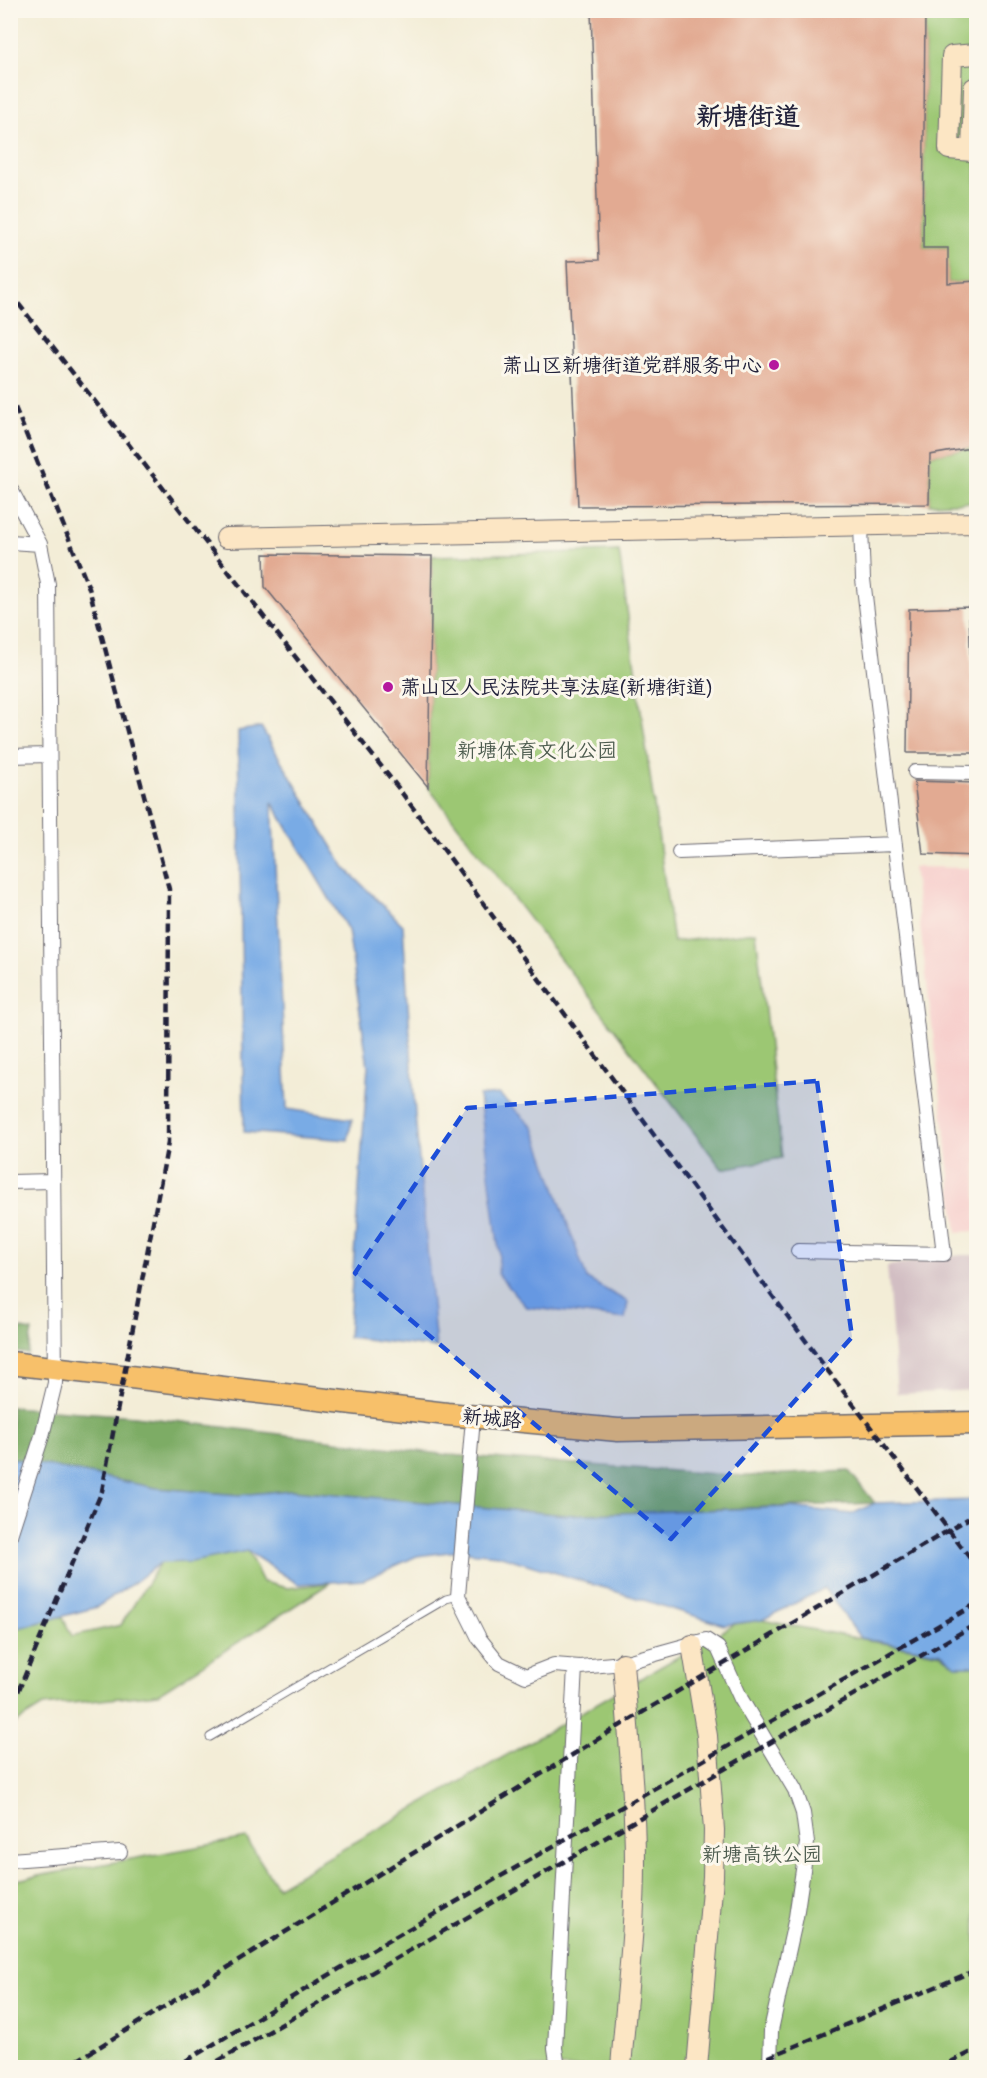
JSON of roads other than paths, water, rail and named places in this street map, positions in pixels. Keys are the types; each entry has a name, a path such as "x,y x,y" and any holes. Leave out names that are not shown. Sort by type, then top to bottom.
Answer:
{"main road":[{"name":"新城路","path":"10,1363 55,1376 472,1430 617,1444 976,1437"},
{"name":"新城路","path":"10,1377 55,1376 618,1430 976,1423"}],"street":[{"path":"976,54 952,56 949,149 972,151 974,88 976,87"},
{"path":"10,488 40,544 48,584 55,1376 42,1436 10,1535"},
{"path":"226,538 976,523"},
{"path":"798,1251 944,1254 863,579 861,526"},
{"path":"10,542 40,544"},
{"path":"10,756 49,755"},
{"path":"915,772 976,773"},
{"path":"679,852 895,844"},
{"path":"10,1182 53,1181"},
{"path":"472,1430 458,1596 479,1638 499,1662 526,1676 554,1665 575,1667 622,1663 706,1640 718,1648 741,1699 795,1790 803,1813 807,1843 796,1917 771,2030 770,2067"},
{"path":"692,1645 707,1736 714,1830 713,1877 697,2067"},
{"path":"621,2067 635,1863 631,1763 622,1663"},
{"path":"558,2067 555,2048 575,1667"},
{"path":"10,1860 120,1852"}],"lane":[{"path":"210,1737 446,1599 458,1596"}],"water":[{"path":"261,727 345,868 403,925 415,1114 436,1348 348,1337 368,1066 348,930 272,802 287,1109 352,1119 348,1140 244,1132 238,731"},
{"path":"499,1094 534,1128 587,1279 628,1302 625,1319 526,1307 498,1274 499,1252 479,1096"},
{"path":"11,1458 156,1488 239,1495 292,1490 565,1515 790,1507 852,1514 875,1503 976,1500 976,1666 956,1666 941,1653 860,1638 825,1588 762,1620 724,1625 498,1555 457,1551 417,1556 364,1580 298,1584 247,1551 192,1562 160,1563 97,1607 11,1630"}],"railway":[{"path":"10,293 399,789 825,1367 976,1566"},
{"path":"10,395 89,588 169,889 168,1143 102,1491 10,1711"},
{"path":"65,2068 611,1731 976,1514"},
{"path":"174,2068 344,1966 976,1604"},
{"path":"206,2068 976,1624"},
{"path":"743,2068 976,1970"},
{"path":"938,2068 976,2050"}],"place":[{"name":"萧山区新塘街道党群服务中心","path":"774,365"},
{"name":"萧山区人民法院共享法庭(新塘街道)","path":"388,687"}],"district":[{"name":"新塘街道","path":"748,116"}],"park label":[{"name":"新塘体育文化公园","path":"537,750"},
{"name":"新塘高铁公园","path":"762,1854"}]}
